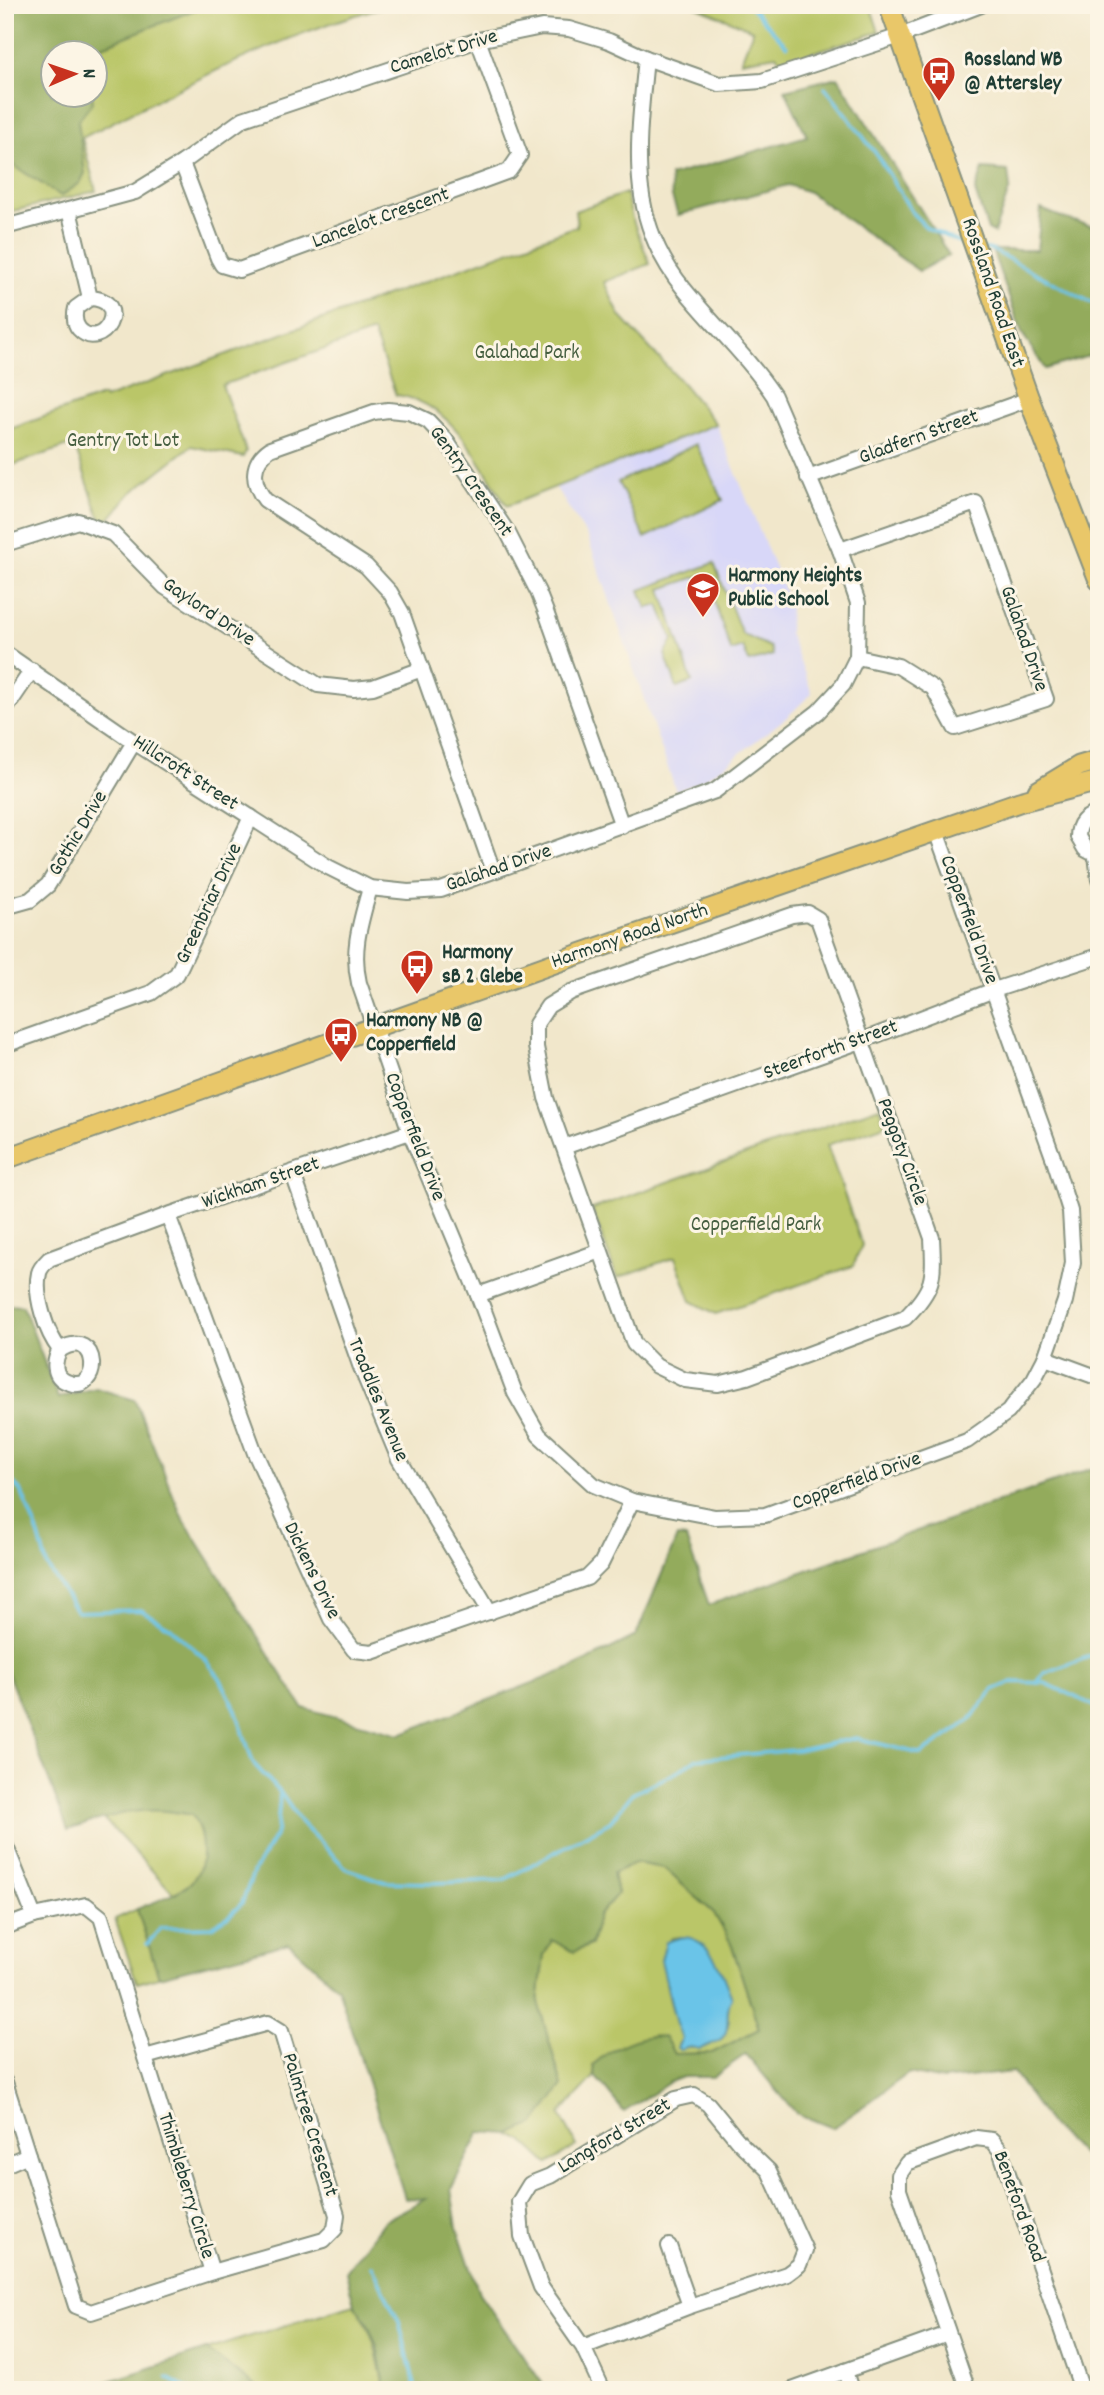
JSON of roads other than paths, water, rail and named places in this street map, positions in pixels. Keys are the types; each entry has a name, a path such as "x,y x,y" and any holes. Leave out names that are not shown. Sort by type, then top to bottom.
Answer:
{"main road":[{"name":"Rossland Road East","path":"889,5 1029,398 1099,580"},
{"name":"Harmony Road North","path":"1019,802 1079,766 1099,760"},
{"name":"Harmony Road North","path":"5,1159 1019,802 1099,781"}],"street":[{"name":"Camelot Drive","path":"5,227 135,192 182,163 243,119 478,40 542,27 569,29 609,41 646,58 719,84 762,81 900,36 981,5"},
{"name":"Lancelot Crescent","path":"182,163 218,258 222,265 239,270 509,171 520,155 478,40"},
{"name":"Galahad Drive","path":"370,888 441,890 715,791 818,712 843,685 857,657 858,603 840,550 789,427 761,377 682,288 652,233 637,167 646,58"},
{"path":"69,210 90,298"},
{"name":"Gladfern Street","path":"808,478 1029,398"},
{"name":"Gentry Crescent","path":"493,871 402,613 377,576 366,566 265,500 258,492 256,463 261,455 270,449 388,410 419,415 438,430 503,526 538,592 622,826"},
{"name":"Galahad Drive","path":"840,550 976,503 1046,699 955,728 933,688 898,666 857,657"},
{"name":"Gaylord Drive","path":"5,544 78,521 113,534 165,587 318,685 355,689 373,687 422,669"},
{"name":"Hillcroft Street","path":"5,653 134,741 328,867 370,888"},
{"path":"5,710 32,670"},
{"name":"Gothic Drive","path":"5,907 30,900 48,885 134,741"},
{"path":"1099,814 1085,819 1078,830 1080,844 1097,855 1099,880"},
{"name":"Greenbriar Drive","path":"5,1045 151,993 177,974 251,817"},
{"name":"Copperfield Drive","path":"370,888 357,933 355,965 374,1028 410,1132 478,1295 514,1393 538,1435 594,1485 632,1500 715,1517 765,1515 967,1441 1008,1412 1034,1379 1045,1358 1065,1301 1073,1263 1070,1211 936,831"},
{"name":"Peggoty Circle","path":"808,913 818,919 861,1041 932,1238 934,1274 923,1300 905,1318 747,1377 718,1384 685,1380 656,1366 634,1344 546,1098 536,1048 536,1024 548,1006 571,992 792,915 808,913"},
{"name":"Steerforth Street","path":"564,1147 861,1041 994,990 1099,956"},
{"name":"Wickham Street","path":"60,1350 52,1339 39,1293 39,1272 48,1259 410,1132"},
{"name":"Traddles Avenue","path":"293,1174 360,1365 399,1459 490,1612"},
{"name":"Dickens Drive","path":"168,1215 255,1453 331,1619 354,1650 372,1652 587,1578 601,1564 632,1500"},
{"path":"478,1295 600,1251"},
{"path":"1045,1358 1099,1378"},
{"path":"5,1844 34,1916"},
{"name":"Thimbleberry Circle","path":"5,1927 34,1916 86,1905 101,1917 212,2272 91,2312 75,2306 5,2082"},
{"name":"Palmtree Crescent","path":"145,2057 268,2022 281,2031 337,2215 335,2229 324,2240 212,2272"},
{"name":"Langford Street","path":"583,2347 690,2306 787,2274 799,2265 805,2250 769,2171 739,2142 708,2104 695,2095 676,2099 550,2176 530,2184 519,2202 522,2236 541,2287 583,2347 603,2390"},
{"name":"Beneford Road","path":"968,2390 899,2190 899,2175 906,2163 976,2137 992,2140 1000,2150 1082,2390"},
{"path":"5,2165 28,2155"},
{"path":"669,2246 690,2306"},
{"path":"792,2390 948,2333"},
{"path":"845,2371 851,2390"}],"water":[{"path":"682,1937 701,1943 708,1950 720,1968 732,1998 725,2035 700,2049 677,2048 682,2038 676,2024 661,1960 666,1942"}],"waterway":[{"path":"5,21 19,5"},
{"path":"749,5 787,46"},
{"path":"825,87 877,155 913,214 927,228 967,246"},
{"path":"981,248 992,250 1090,302 1099,302"},
{"path":"5,1472 22,1493 39,1536 47,1566 77,1612 141,1610 171,1628 205,1659 220,1678 236,1710 253,1763 280,1792 302,1824 347,1869 385,1882 504,1880 610,1822 632,1794 677,1772 696,1759 805,1749 856,1738 921,1754 969,1721 993,1690 1012,1682 1045,1683 1099,1708"},
{"path":"1037,1683 1044,1673 1099,1653"},
{"path":"147,1944 161,1928 212,1927 242,1903 254,1871 277,1832 280,1794"},
{"path":"372,2266 399,2321 416,2390"},
{"path":"167,2378 191,2390"}],"place":[{"name":"Rossland WB @ Attersley","path":"939,103"},
{"name":"Harmony Heights Public School","path":"703,619"},
{"name":"Harmony sB 2 Glebe","path":"417,996"},
{"name":"Harmony NB @ Copperfield","path":"341,1064"}],"park label":[{"name":"Galahad Park","path":"527,354"},
{"name":"Gentry Tot Lot","path":"123,442"},
{"name":"Copperfield Park","path":"756,1226"}]}
